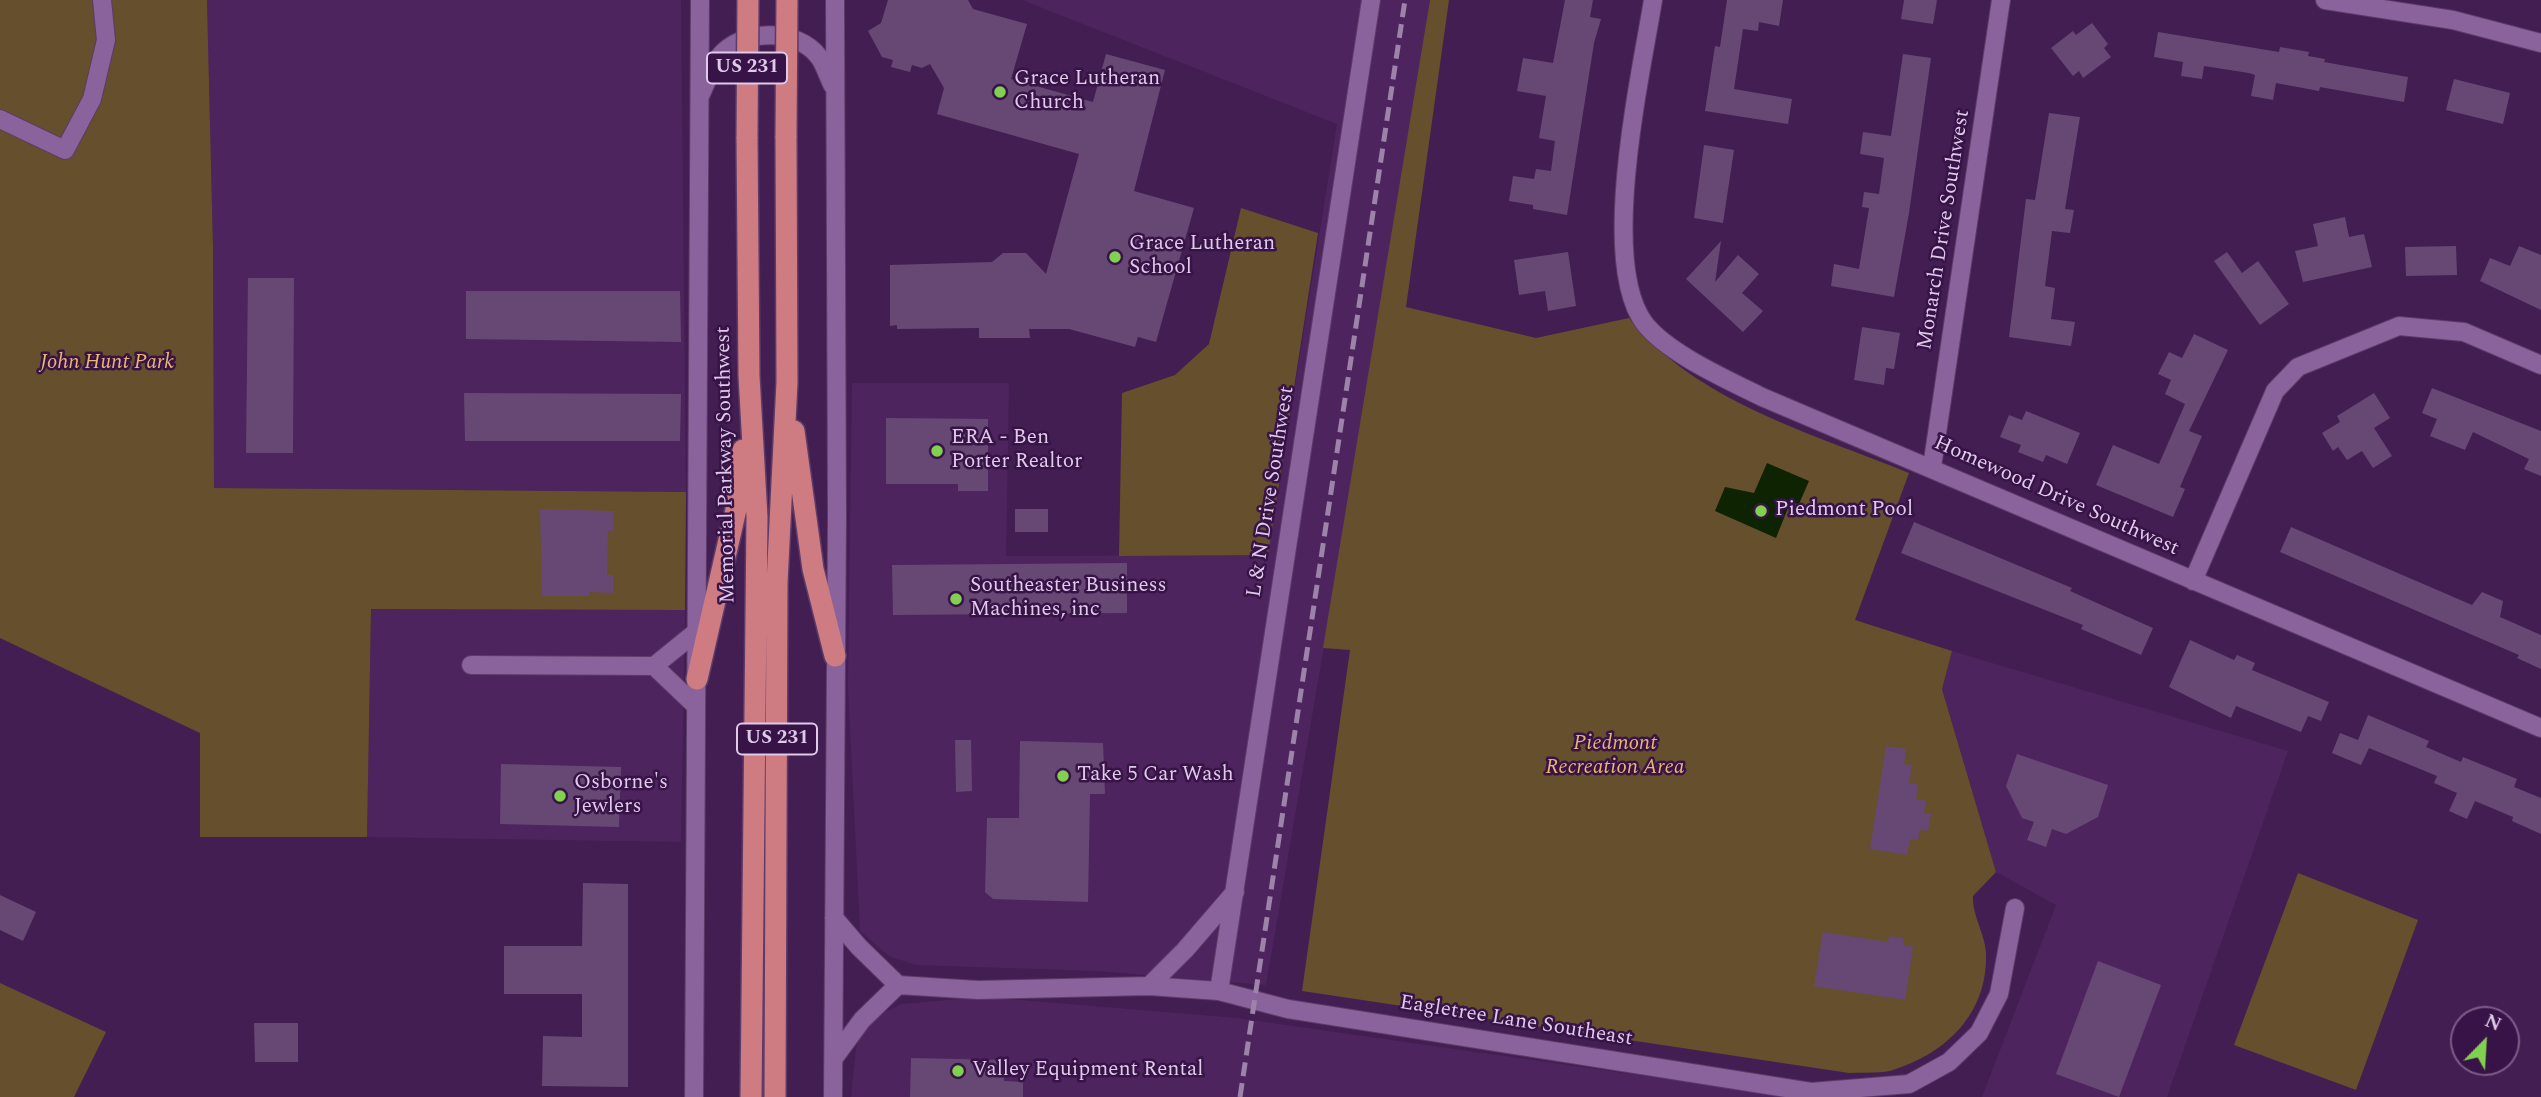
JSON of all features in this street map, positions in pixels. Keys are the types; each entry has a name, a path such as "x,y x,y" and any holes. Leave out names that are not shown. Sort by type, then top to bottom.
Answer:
{"highway":[{"name":"Memorial Parkway Southwest","path":"748,0 750,396 757,517 751,1097"},
{"name":"US 231","path":"775,1097 777,583 787,382 787,0"},
{"path":"787,382 813,569 835,656"},
{"path":"697,679 737,505 750,396"}],"street":[{"path":"0,119 65,150 92,99 106,40 102,0"},
{"path":"694,1097 700,0"},
{"path":"833,1097 835,0"},
{"name":"L & N Drive Southwest","path":"1219,991 1371,0"},
{"name":"Homewood Drive Southwest","path":"1653,0 1622,222 1627,283 1645,324 1693,363 1762,397 2541,728"},
{"name":"Monarch Drive Southwest","path":"1932,467 2001,0"},
{"path":"2325,0 2453,20 2541,43"},
{"path":"698,101 718,58 733,43 758,36 778,36 803,43 819,57 836,92"},
{"path":"2193,581 2275,391 2298,367 2399,326 2464,332 2541,365"},
{"path":"471,665 654,666 696,632"},
{"path":"654,666 696,706"},
{"path":"1149,986 1185,950 1235,892"},
{"name":"Eagletree Lane Southeast","path":"898,985 978,990 1149,986 1219,991 1287,1009 1811,1095 1909,1084 1949,1062 1979,1033 1999,994 2015,908"},
{"path":"834,918 898,985 862,1020 834,1058"}],"shaded area":[{"path":"207,0 681,0 686,492 214,488 213,248"},
{"path":"1022,0 1430,0 1384,296 1266,985 1098,971 916,965 889,956 860,931 848,685 852,383 1009,383 1006,556 1268,555 1337,124"},
{"path":"1767,463 1809,481 1799,504 1790,503 1776,538 1715,511 1725,487 1754,493"},
{"path":"371,609 685,610 681,842 367,837"},
{"path":"1952,651 2288,751 2167,1097 1982,1097 2056,905 1996,872 1942,688"},
{"path":"984,997 1237,1018 1792,1097 851,1097 857,1039 867,1020 902,1004"}],"green space":[{"name":"John Hunt Park","path":"0,0 207,0 213,248 214,488 686,492 685,610 371,609 367,837 200,837 200,733 0,638"},
{"name":"Piedmont Recreation Area","path":"1430,0 1449,0 1406,307 1536,338 1629,318 1656,347 1687,372 1721,393 1795,429 1909,473 1855,620 1952,651 1942,689 1996,872 1973,896 1974,911 1986,953 1985,975 1980,994 1961,1028 1931,1053 1913,1063 1888,1071 1849,1073 1302,991 1350,650 1323,648"},
{"path":"1241,208 1318,233 1268,555 1119,556 1122,393 1175,375 1209,344"},
{"path":"2298,873 2418,920 2356,1090 2234,1045"},
{"path":"0,983 106,1032 74,1097 0,1097"}],"building":[{"path":"888,0 968,0 973,9 1027,24 1011,79 1093,102 1106,54 1165,70 1134,191 1194,208 1156,342 1138,337 1135,347 1069,329 1029,329 1030,338 979,338 979,328 897,329 897,325 890,326 890,265 992,262 1003,253 1026,253 1046,274 1079,154 937,114 944,88 930,64 922,68 912,65 910,72 891,67 893,60 882,57 868,31 881,23"},
{"path":"1565,0 1593,0 1590,17 1601,19 1594,43 1567,215 1533,209 1533,205 1509,201 1513,176 1534,179 1536,169 1551,171 1555,141 1539,138 1546,96 1517,91 1523,58 1553,63"},
{"path":"1727,0 1783,0 1779,26 1759,22 1758,31 1743,29 1734,89 1792,99 1788,124 1705,111 1715,46 1720,47"},
{"path":"1904,0 1937,0 1933,24 1901,19"},
{"path":"2092,23 2108,44 2104,48 2111,57 2083,78 2079,71 2073,76 2051,48 2073,31 2076,35"},
{"path":"2158,32 2279,52 2280,47 2309,52 2308,56 2325,59 2324,62 2408,77 2404,102 2320,87 2319,91 2276,83 2273,100 2251,96 2255,75 2249,73 2204,66 2202,79 2181,76 2183,62 2154,57"},
{"path":"1903,54 1931,58 1894,297 1831,286 1834,264 1859,269 1869,208 1862,207 1864,192 1879,194 1884,158 1860,154 1863,132 1891,136"},
{"path":"2454,79 2510,93 2503,124 2446,110"},
{"path":"2049,113 2080,117 2065,209 2074,210 2070,233 2052,231 2045,286 2055,288 2051,319 2075,322 2071,346 2009,337 2026,199 2035,200"},
{"path":"1704,145 1734,150 1723,223 1694,218"},
{"path":"2345,217 2349,237 2364,234 2372,267 2303,282 2295,251 2318,246 2313,224"},
{"path":"1721,241 1715,282 1738,255 1759,274 1742,293 1763,311 1743,332 1686,279"},
{"path":"2456,246 2457,275 2406,276 2405,247"},
{"path":"2519,246 2541,255 2541,310 2480,281 2490,258 2510,266"},
{"path":"1568,252 1576,306 1548,311 1545,291 1519,295 1514,260"},
{"path":"2227,252 2242,273 2258,261 2289,304 2260,325 2214,261"},
{"path":"248,278 294,278 293,453 246,453"},
{"path":"466,291 680,291 681,342 466,339"},
{"path":"1862,327 1900,333 1894,369 1886,368 1884,385 1854,380"},
{"path":"2194,334 2228,350 2189,431 2202,436 2180,487 2185,489 2173,517 2096,485 2113,445 2159,464 2185,404 2165,394 2171,380 2158,374 2169,352 2182,358"},
{"path":"2432,388 2541,431 2541,476 2524,469 2529,459 2473,432 2465,450 2430,436 2437,419 2422,413"},
{"path":"464,393 681,394 680,441 465,441"},
{"path":"2374,393 2390,418 2374,428 2392,456 2373,468 2362,451 2347,460 2338,447 2333,451 2322,433 2340,422 2337,416"},
{"path":"2026,411 2080,433 2067,464 2046,455 2043,462 2018,452 2021,445 2000,437 2009,415 2022,420"},
{"name":"ERA - Ben Porter Realtor","path":"886,418 988,419 988,491 958,491 958,484 886,484"},
{"path":"540,509 614,511 613,531 608,531 607,575 613,575 613,593 542,596"},
{"path":"1015,509 1048,509 1048,532 1015,532"},
{"path":"1914,522 2072,588 2070,591 2153,628 2141,655 2081,629 2083,625 1901,553"},
{"path":"2291,527 2472,605 2482,592 2503,601 2500,617 2541,635 2541,669 2517,658 2519,655 2280,552"},
{"name":"Southeaster Business Machines, inc","path":"1127,563 1127,613 893,615 892,565"},
{"path":"2190,640 2234,660 2237,655 2255,663 2252,670 2329,702 2321,721 2308,716 2301,732 2236,706 2231,718 2169,687"},
{"path":"2368,715 2429,741 2426,747 2461,762 2463,757 2517,779 2514,787 2541,798 2541,834 2512,821 2513,817 2475,801 2467,819 2449,811 2457,793 2434,783 2437,776 2369,748 2361,765 2332,753 2340,733 2358,740"},
{"path":"955,740 971,740 972,791 956,792"},
{"path":"1020,741 1103,743 1105,794 1090,794 1088,902 993,899 985,892 987,818 1019,818"},
{"path":"1886,746 1906,749 1904,764 1912,765 1909,783 1918,784 1916,799 1926,801 1924,813 1931,814 1928,831 1920,830 1918,840 1910,839 1907,855 1870,849"},
{"path":"2017,754 2108,785 2098,817 2066,834 2052,829 2046,847 2027,840 2034,822 2022,818 2006,786"},
{"name":"Osborne's Jewlers","path":"501,764 621,767 619,827 500,824"},
{"path":"583,883 628,884 628,1087 542,1086 543,1036 582,1037 582,994 504,994 504,946 582,946"},
{"path":"0,895 36,912 23,941 0,930"},
{"path":"1823,932 1888,942 1889,936 1904,938 1903,945 1913,947 1905,1000 1814,986"},
{"path":"2098,961 2161,985 2119,1097 2056,1074"},
{"path":"254,1023 298,1023 298,1062 255,1062"},
{"name":"Valley Equipment Rental","path":"911,1058 1004,1060 1004,1081 1023,1082 1023,1097 910,1097"}],"railway":[{"path":"1240,1097 1405,0"}],"place":[{"name":"Grace Lutheran Church","path":"1000,92"},
{"name":"Grace Lutheran School","path":"1115,257"},
{"name":"ERA - Ben Porter Realtor","path":"937,451"},
{"name":"Piedmont Pool","path":"1761,511"},
{"name":"Southeaster Business Machines, inc","path":"956,599"},
{"name":"Take 5 Car Wash","path":"1063,776"},
{"name":"Osborne's Jewlers","path":"560,796"},
{"name":"Valley Equipment Rental","path":"958,1071"}]}
